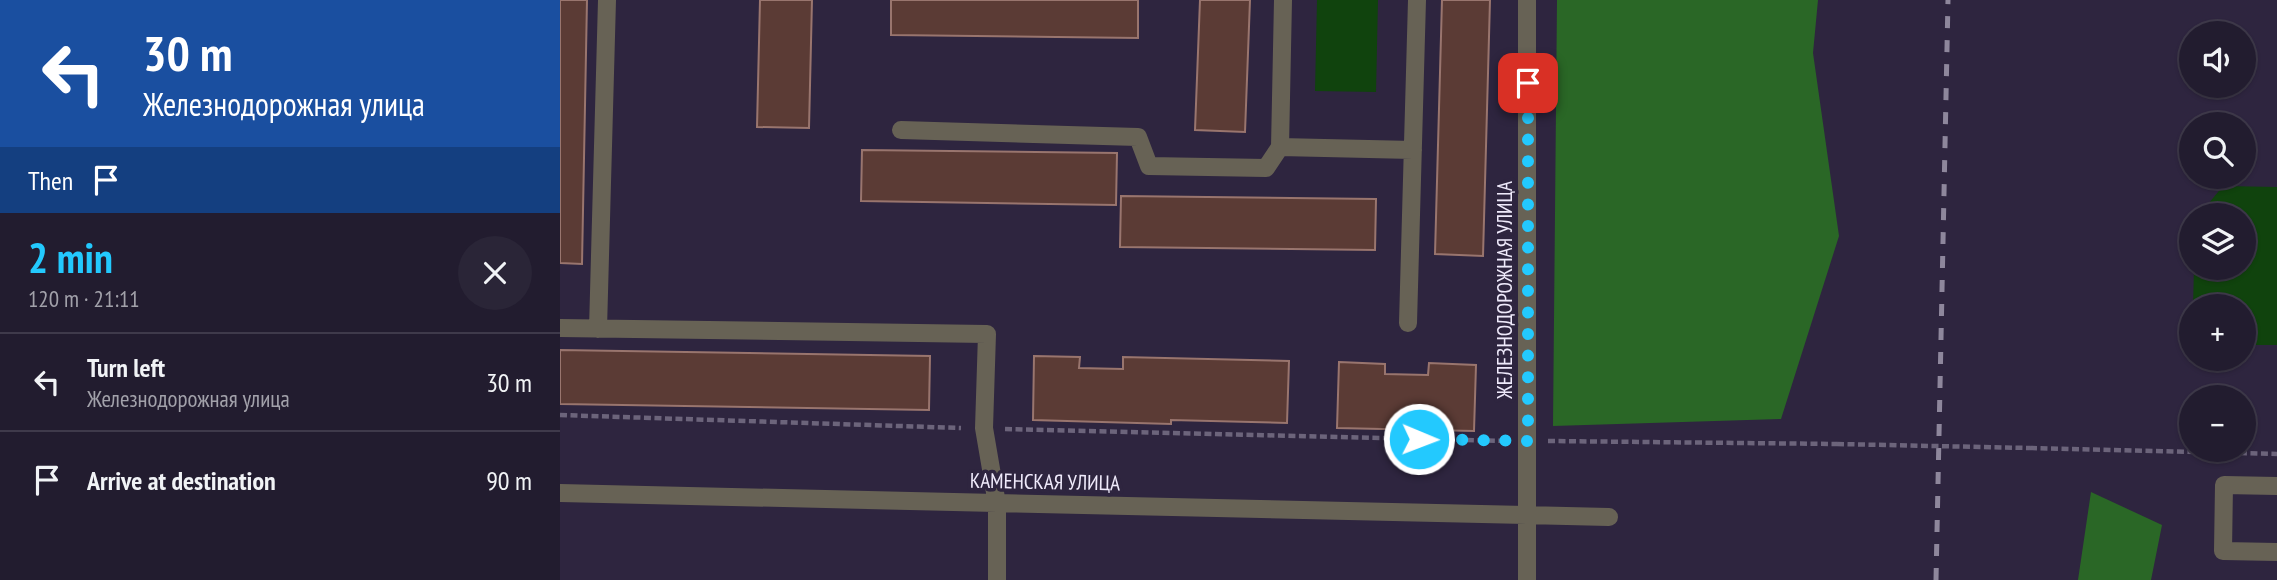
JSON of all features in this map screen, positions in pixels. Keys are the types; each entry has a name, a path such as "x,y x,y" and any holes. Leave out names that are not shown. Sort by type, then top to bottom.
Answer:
{"street":[{"path":"598,329 607,0"},
{"path":"901,130 1138,137 1149,166 1266,168 1280,147 1283,0"},
{"path":"1408,323 1417,0"},
{"name":"ЖЕЛЕЗНОДОРОЖНАЯ УЛИЦА","path":"1527,0 1527,580"},
{"path":"1280,147 1413,150"},
{"path":"560,328 988,334 984,428 997,504 997,580"},
{"path":"2277,486 2224,485 2223,551 2277,552"},
{"name":"КАМЕНСКАЯ УЛИЦА","path":"560,493 1609,517"}],"path":[{"path":"560,415 1528,441 1837,444 2277,454"}],"green space":[{"path":"1317,0 1378,0 1376,92 1315,91"},
{"path":"1557,0 1818,0 1813,53 1839,236 1781,419 1553,426"},
{"path":"2277,187 2277,345 2256,345 2256,294 2193,294 2194,280 2256,280 2256,203 2209,203 2221,189"},
{"path":"2091,492 2162,525 2151,580 2078,580"}],"building":[{"path":"560,0 587,0 582,264 560,263"},
{"path":"760,0 812,0 809,128 757,127"},
{"path":"891,0 1138,0 1138,38 891,35"},
{"path":"1200,0 1250,0 1245,132 1195,130"},
{"path":"1442,0 1490,0 1483,256 1435,254"},
{"path":"862,150 1117,153 1116,205 861,201"},
{"path":"1121,196 1376,199 1375,250 1120,247"},
{"path":"560,350 930,356 929,410 560,404"},
{"path":"1034,356 1080,357 1079,368 1123,369 1123,357 1289,361 1287,423 1171,420 1171,424 1033,420"},
{"path":"1339,362 1385,364 1385,374 1428,375 1429,363 1476,365 1474,431 1337,428"}],"railway":[{"path":"1936,580 1948,0"}],"route":[{"path":"1419,439 1528,441 1528,83"}]}
